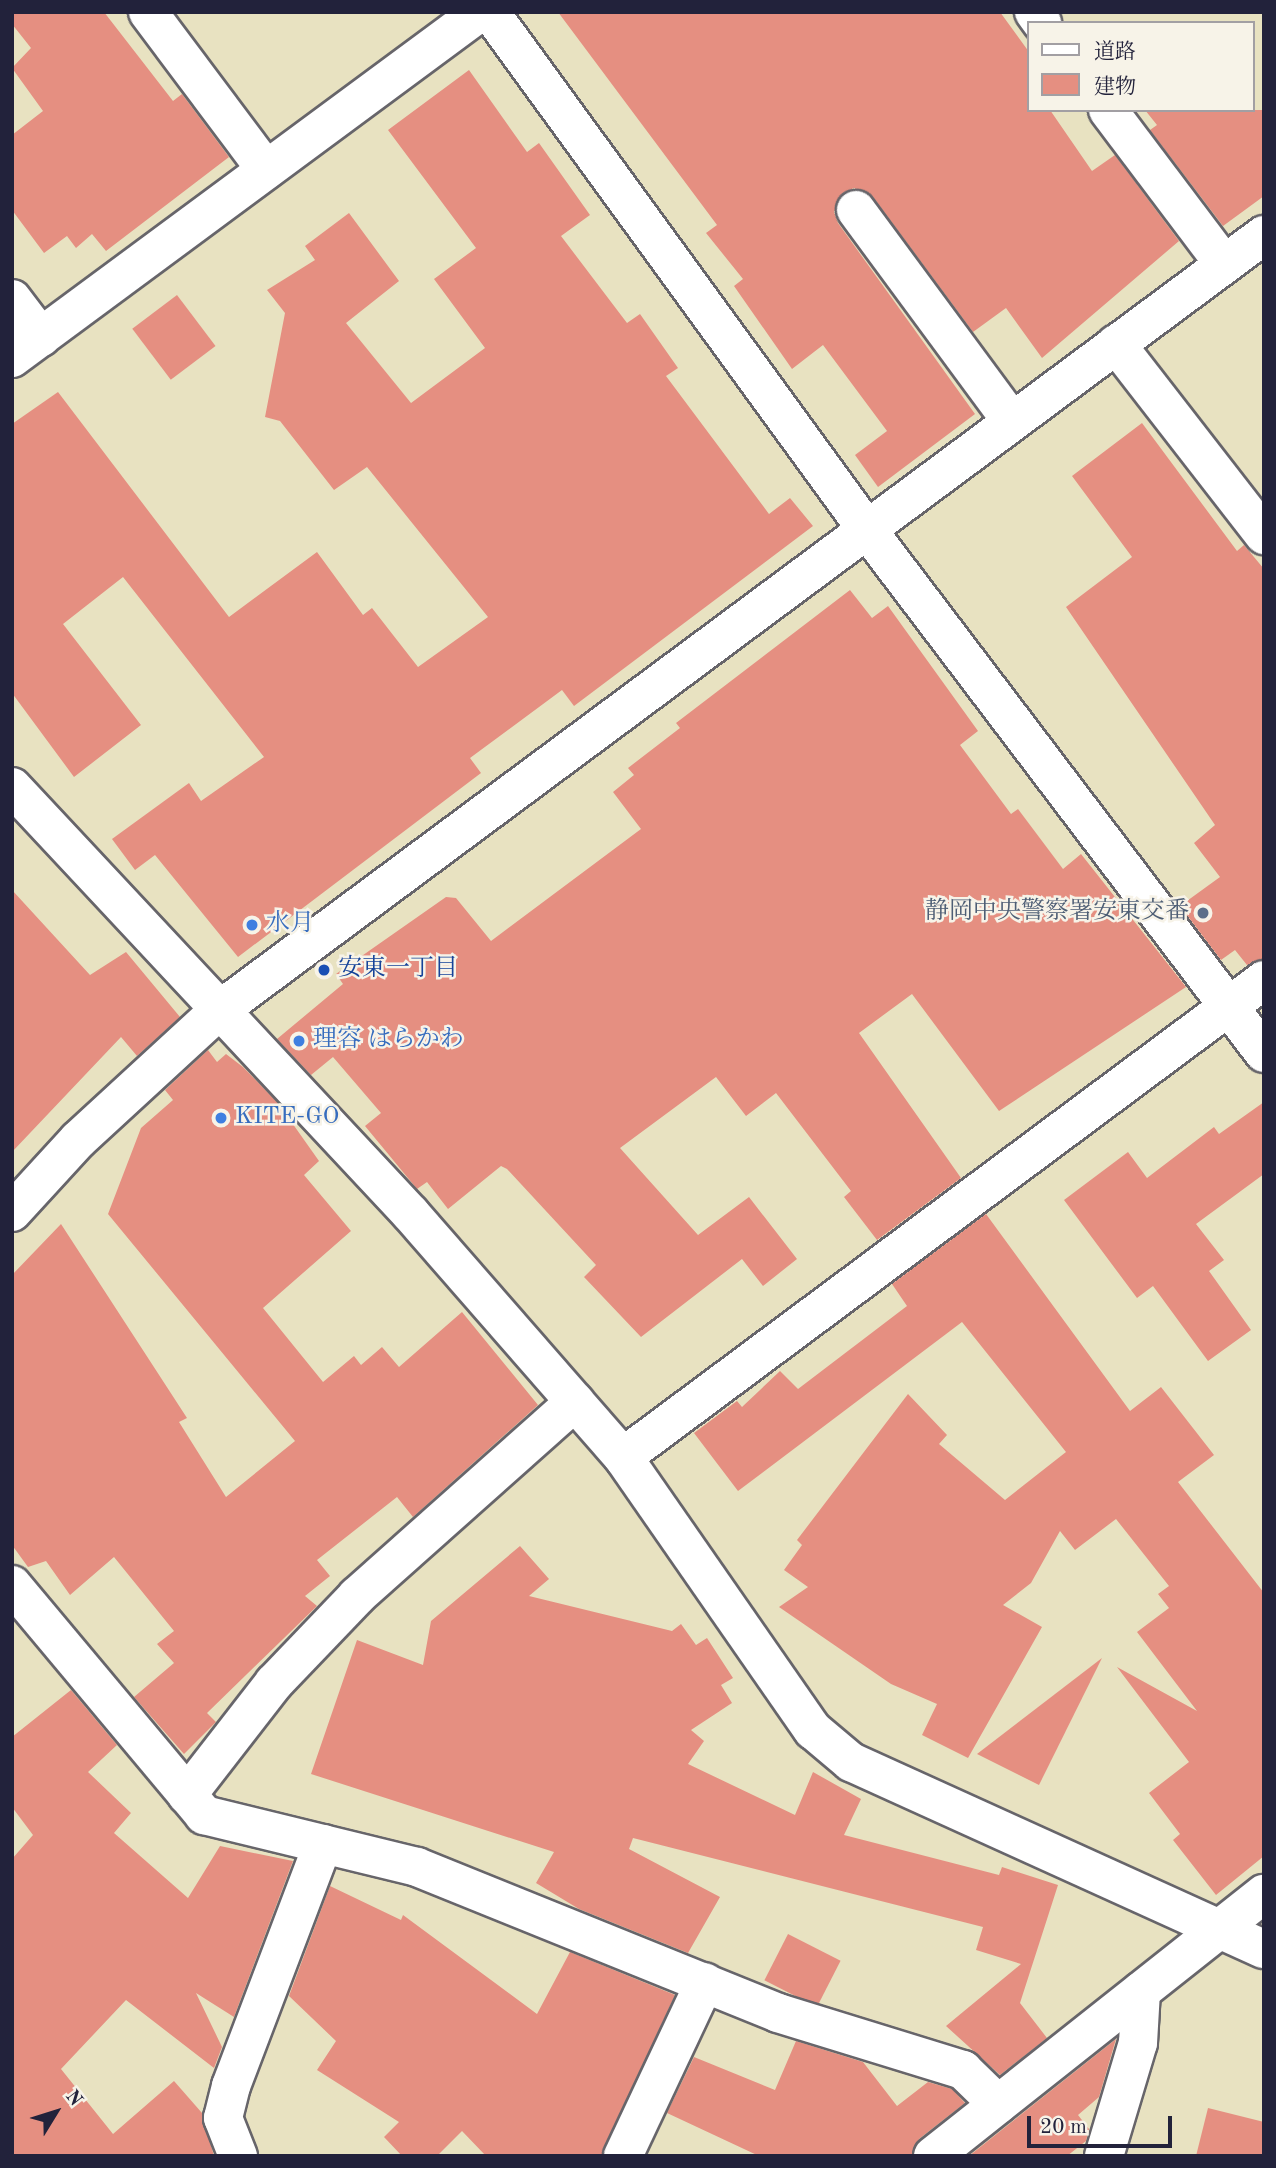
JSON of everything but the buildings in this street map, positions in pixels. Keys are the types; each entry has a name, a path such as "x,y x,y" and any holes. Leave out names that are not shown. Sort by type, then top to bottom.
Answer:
{"street":[{"path":"148,12 266,170"},
{"path":"12,299 27,348 480,12"},
{"path":"490,12 865,527 1264,1053"},
{"path":"1110,112 1224,264"},
{"path":"856,210 1011,420"},
{"path":"12,1212 78,1140 217,1012 865,527 1264,235"},
{"path":"1116,344 1264,535"},
{"path":"12,787 217,1012 411,1214 623,1457 813,1730 851,1762 1264,1949"},
{"path":"623,1457 1264,980"},
{"path":"187,1795 274,1683 356,1596 575,1402"},
{"path":"12,1585 204,1815 417,1867 778,2013 964,2070 998,2104"},
{"path":"239,2156 223,2118 231,2086 323,1844"},
{"path":"933,2156 1264,1894"},
{"path":"623,2156 705,1982"},
{"path":"1104,2156 1139,2043 1141,1991"}],"place":[{"name":"静岡中央警察署安東交番","path":"1203,913"},
{"name":"水月","path":"252,925"},
{"name":"安東一丁目","path":"324,970"},
{"name":"理容 はらかわ","path":"299,1041"},
{"name":"KITE-GO","path":"221,1118"}]}
